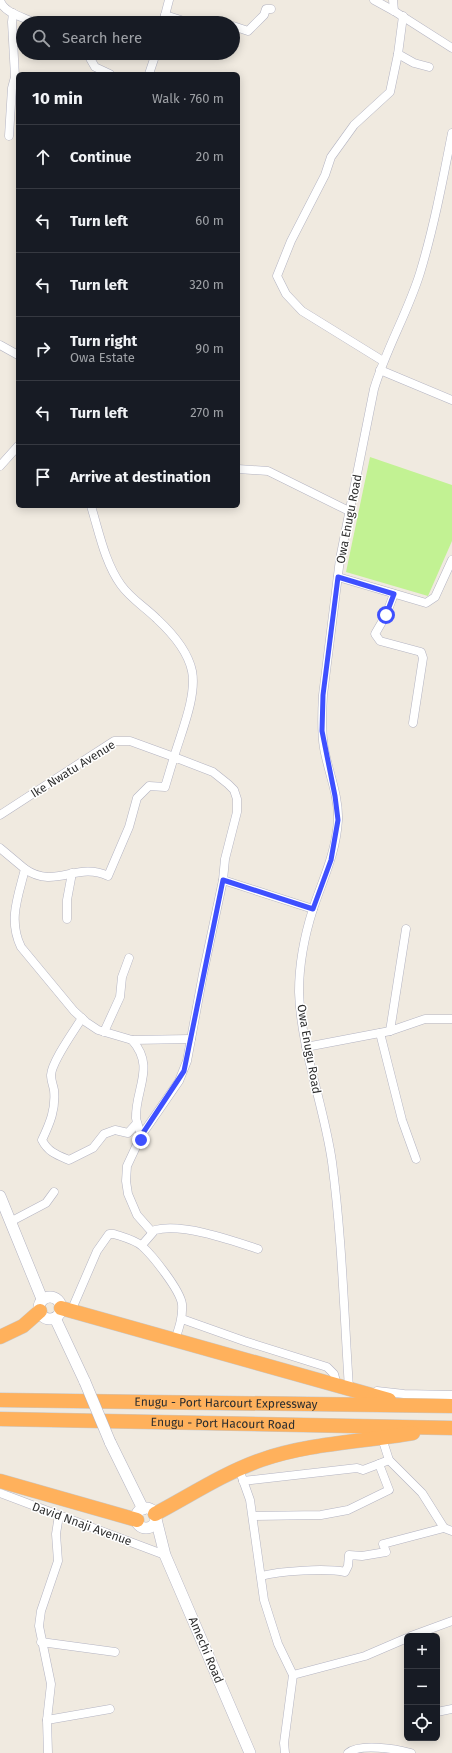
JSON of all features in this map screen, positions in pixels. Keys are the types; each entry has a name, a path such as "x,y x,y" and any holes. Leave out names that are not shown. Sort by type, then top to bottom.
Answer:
{"highway":[{"path":"0,1336 22,1326 41,1305"},
{"path":"62,1312 175,1340 405,1405"},
{"name":"Enugu - Port Harcourt Expressway","path":"0,1400 452,1406"},
{"name":"Enugu - Port Hacourt Road","path":"0,1419 449,1427"},
{"path":"0,1480 146,1518 208,1483 241,1475 262,1460 306,1449 449,1427"}],"main road":[{"path":"0,1196 44,1316 62,1312"},
{"path":"41,1305 53,1297 60,1303 84,1382 110,1442 163,1551"},
{"path":"146,1518 163,1551"},
{"name":"Amechi Road","path":"163,1551 250,1753"}],"street":[{"path":"0,0 3,7 21,16"},
{"path":"165,16 169,0"},
{"path":"374,0 452,46"},
{"path":"393,0 394,11"},
{"path":"240,28 248,31 264,15 266,9 271,9"},
{"path":"9,136 12,88 15,77 12,22 13,12"},
{"path":"383,361 302,311 286,294 277,276 292,241 326,175 331,157 354,126 390,92 398,54 402,16"},
{"path":"398,54 414,63 429,67"},
{"path":"91,60 95,67 106,72"},
{"path":"150,72 154,60"},
{"name":"Owa Enugu Road","path":"343,1387 332,1161 306,1048 300,983 302,960 313,909 331,860 338,820 335,796 322,731 323,695 338,577 349,511 380,370 420,274 443,179 452,133"},
{"path":"0,345 16,354"},
{"path":"380,370 452,400"},
{"path":"0,466 16,448"},
{"path":"240,468 268,471 349,511"},
{"path":"0,848 25,869 34,875 44,878 94,870 108,876 129,827 137,798 149,786 166,787 190,701 192,672 188,662 170,632 121,586 114,573 92,508"},
{"path":"338,577 426,603 435,598 452,560"},
{"path":"394,594 386,615 375,634 380,641 420,652 423,658 413,723"},
{"name":"Ike Nwatu Avenue","path":"0,815 114,741 130,741 213,772 234,790 237,799 237,812 225,859 223,880 184,1071 141,1136 127,1166 126,1181 128,1194 136,1215 152,1232"},
{"path":"25,869 14,911 14,926 17,938 22,947 82,1018 98,1030 132,1040 191,1038"},
{"path":"67,919 66,900 72,873"},
{"path":"223,880 313,909"},
{"path":"390,1031 406,929"},
{"path":"104,1032 120,997 122,977 129,958"},
{"path":"82,1018 53,1065 51,1076 54,1089 54,1106 51,1121 42,1140 46,1149 69,1160 93,1148 104,1134 115,1130 128,1133 137,1123"},
{"path":"306,1048 390,1031 425,1019 452,1019"},
{"path":"380,1033 402,1120 416,1159"},
{"path":"132,1040 140,1049 143,1060 142,1085 137,1113 137,1123 141,1136"},
{"path":"10,1222 46,1203 54,1192"},
{"path":"142,1246 152,1232 162,1228 222,1238 258,1249"},
{"path":"62,1312 97,1251 109,1234 123,1237 142,1246 176,1288 181,1301 182,1319 175,1340"},
{"path":"182,1319 230,1337 327,1367 343,1387 404,1394 452,1395"},
{"path":"261,1576 273,1573 290,1572 335,1570 345,1572 348,1566 349,1555 362,1556 386,1552 383,1544 448,1529 422,1493 388,1460 382,1438"},
{"path":"285,1753 284,1743 293,1675 278,1644 267,1612 264,1600 253,1516 241,1475 364,1470 388,1460"},
{"path":"253,1516 321,1515 348,1510 389,1490 379,1464"},
{"name":"David Nnaji Avenue","path":"0,1493 163,1551"},
{"path":"48,1753 47,1720 50,1684 48,1667 41,1642 39,1626 40,1618 58,1561 56,1534 59,1515"},
{"path":"419,1633 452,1621"},
{"path":"293,1675 365,1656 404,1639"},
{"path":"41,1642 115,1652"},
{"path":"47,1720 110,1709"},
{"path":"440,1711 452,1709"},
{"path":"348,1753 352,1749 386,1749 411,1753"}],"green space":[{"path":"370,457 452,485 452,541 428,596 346,572"}],"route":[{"path":"141,1140 141,1136 156,1116 184,1071 223,880 313,909 323,884 331,860 338,820 335,796 324,746 322,714 323,695 338,577 394,594 386,615"}]}
